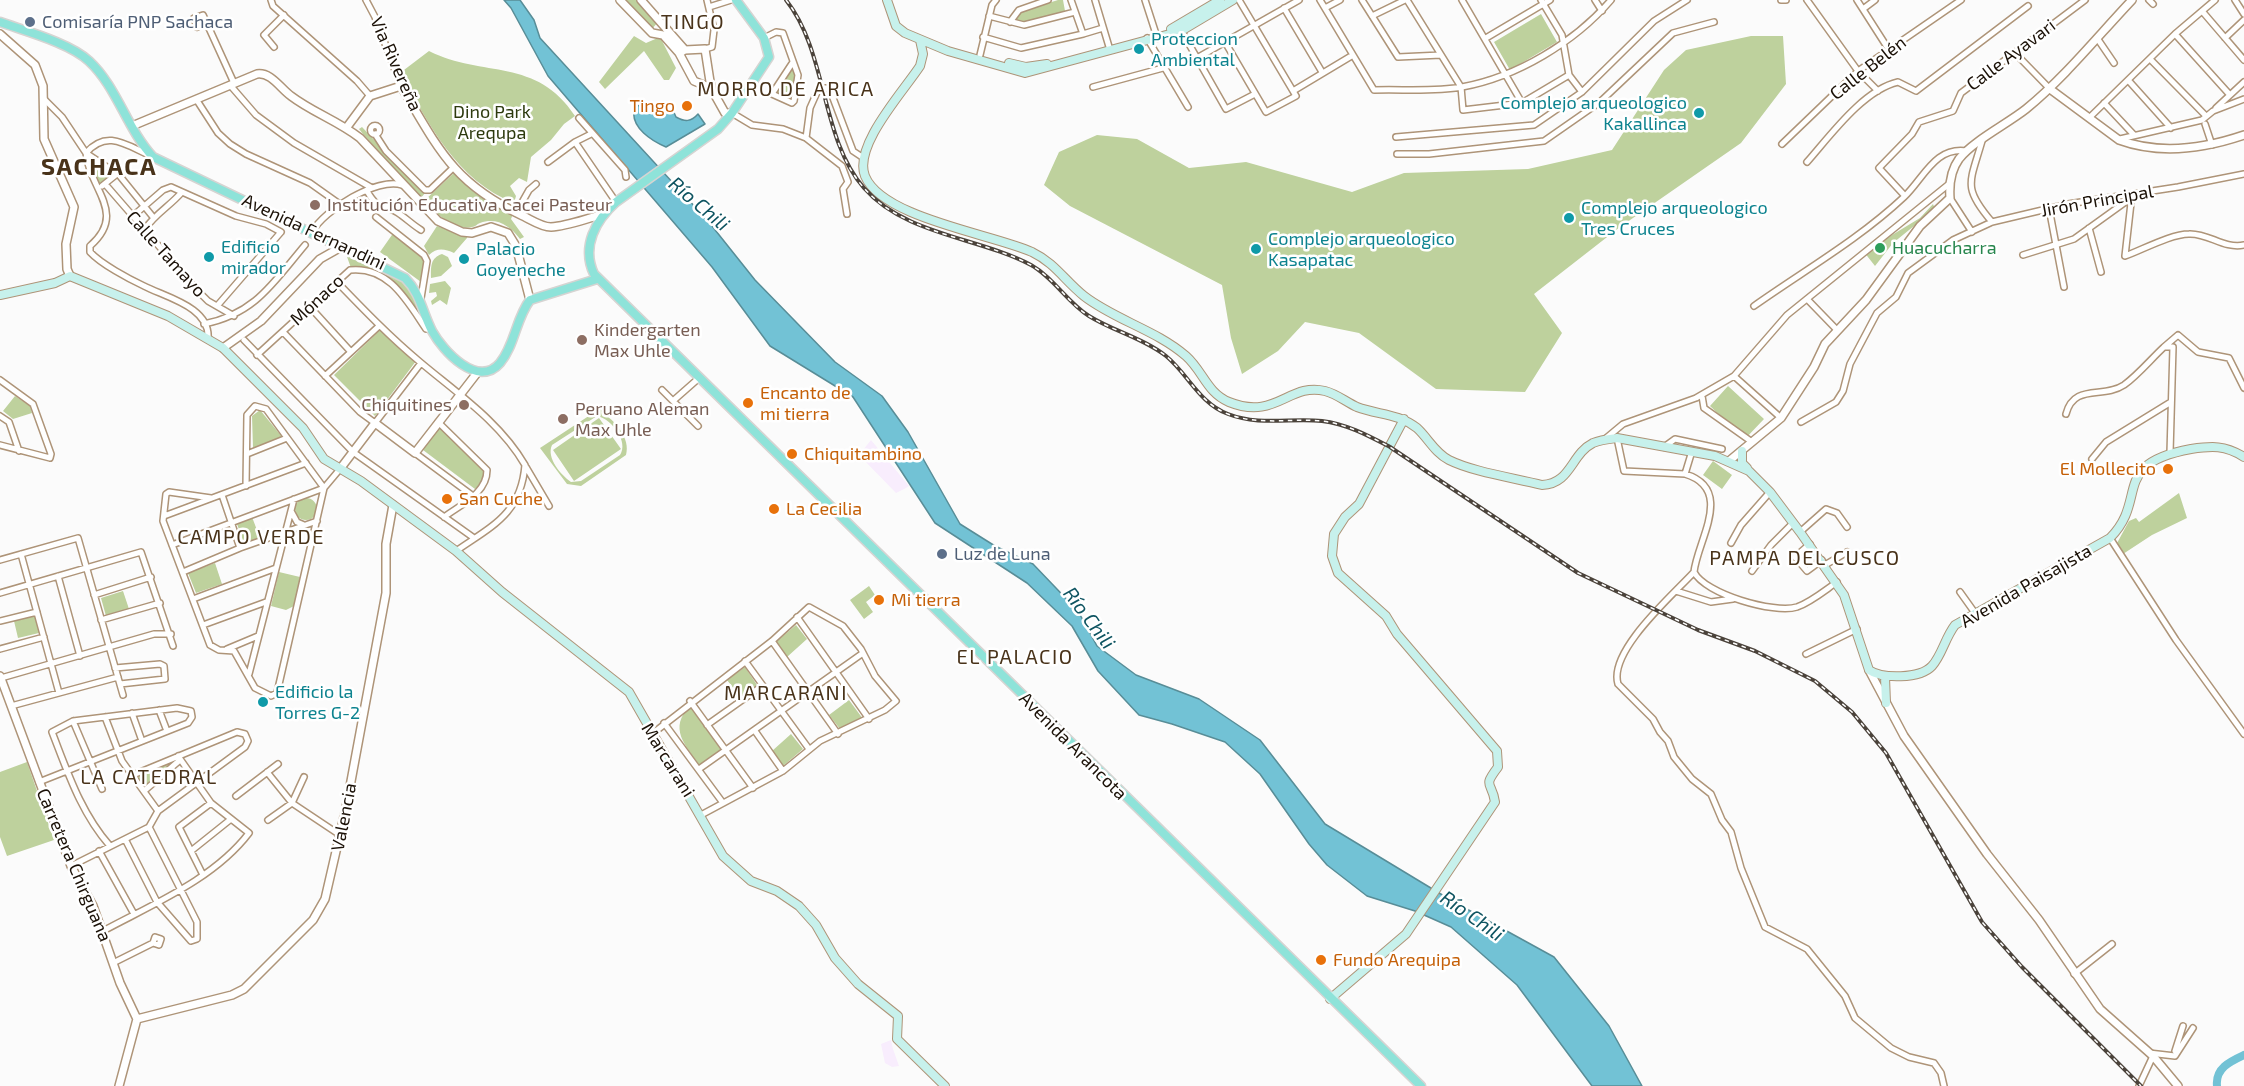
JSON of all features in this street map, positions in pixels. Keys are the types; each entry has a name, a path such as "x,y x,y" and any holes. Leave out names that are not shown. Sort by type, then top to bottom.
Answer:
{"main road":[{"path":"477,373 486,372 501,362 530,300 597,279 591,268 590,247 593,230 601,215 616,201 718,129 732,113 769,57 764,38 736,0"},
{"path":"887,0 896,26 920,40 1025,73 1036,72 1109,49"},
{"path":"1220,0 1180,29 1040,66 1026,67 948,46 940,47 923,58 869,140 862,157 867,180 880,195 920,217 1009,242 1054,265 1085,297 1175,347 1189,358 1217,396 1254,408 1270,406 1308,389 1323,390 1358,407 1404,419 1448,460 1542,485 1561,480 1591,444 1617,438 1664,447 1693,447 1749,471"},
{"path":"1208,7 1233,0"},
{"name":"Avenida Fernandini","path":"1,24 85,58 96,69 141,144 153,157 394,270 414,287 421,298 431,329 441,346 477,373"},
{"path":"1147,39 1156,34 1180,29"},
{"path":"920,40 923,58"},
{"path":"0,295 55,283 70,276"},
{"name":"Marcarani","path":"70,276 168,316 223,348 303,428 324,459 456,551 502,592 629,692 723,856 751,881 777,891 799,906 816,925 835,958 858,984 898,1016 897,1039 945,1086"},
{"name":"Avenida Arancota","path":"597,279 1421,1086"},
{"path":"1330,999 1397,943 1418,918 1494,807 1495,798 1487,786 1498,767 1497,751 1397,634 1386,616 1338,573 1332,556 1334,534 1345,517 1359,504 1404,419"},
{"name":"Avenida Paisajista","path":"1885,677 1927,670 1935,661 1955,625 2110,538 2123,523 2131,489 2139,474 2150,462 2170,453 2211,445 2221,446 2244,457"},
{"path":"1742,451 1742,463 1770,492 1837,582 1848,602 1869,670 1885,677 1886,702"}],"street":[{"path":"271,0 273,6 357,81 369,96"},
{"name":"Via Rivereña","path":"366,0 375,16 401,86 453,168 474,189 516,213 548,227 601,215"},
{"path":"620,0 652,33 660,35 682,51 705,50 712,47 714,39 707,0"},
{"path":"641,0 666,27 682,51 694,81 711,88"},
{"path":"709,7 731,0"},
{"path":"980,55 989,16 996,0"},
{"path":"1010,22 1019,10 1048,0"},
{"path":"1071,0 1083,34"},
{"path":"1095,0 1109,49"},
{"path":"1145,0 1156,34"},
{"path":"1239,0 1294,93"},
{"path":"1197,58 1299,0"},
{"path":"1320,0 1374,90 1461,87 1507,75 1564,42 1602,11 1611,0"},
{"path":"1325,8 1340,0"},
{"path":"1362,0 1398,57 1441,55"},
{"path":"1372,16 1406,0 1461,87 1463,110 1522,103 1569,75"},
{"path":"1462,0 1522,103"},
{"path":"1486,38 1542,2 1550,0"},
{"path":"1595,0 1602,11"},
{"path":"1396,137 1525,128 1546,118 1582,92 1654,21 1687,0"},
{"path":"1807,0 1858,71 1878,91"},
{"path":"1857,0 1889,50"},
{"path":"1863,9 1875,0"},
{"name":"Calle Belén","path":"1782,144 1858,71 1961,0"},
{"name":"Calle Ayavari","path":"1905,196 1879,168 1912,134 1919,122 1944,116 1953,111 1961,93 2085,0"},
{"path":"1972,232 1950,198 1949,184 1958,160 2050,89 2132,0"},
{"path":"2089,118 2175,34 2215,0"},
{"path":"2235,0 2244,14"},
{"path":"1542,2 1564,42 1569,75 1582,92"},
{"path":"1807,162 1858,106 1878,91 1898,82 1916,91 2028,6"},
{"path":"1284,8 1322,72"},
{"path":"2202,11 2244,60"},
{"path":"989,16 1024,25 1075,12"},
{"path":"274,47 264,34 284,15"},
{"path":"2224,38 2244,21"},
{"path":"1397,154 1430,154 1544,141 1600,102 1673,33 1714,22"},
{"path":"206,23 232,84 256,115 294,143 370,190 378,207 400,214 421,230"},
{"path":"660,35 666,27"},
{"path":"983,37 1021,48 1103,28"},
{"path":"1180,29 1226,109 1256,94"},
{"path":"764,38 776,32 783,33 793,62 799,81 792,103 772,94 793,62"},
{"path":"0,34 35,65 43,86 44,139 74,207 66,244 67,269 70,276"},
{"path":"2175,34 2230,96"},
{"path":"2097,38 2114,63"},
{"path":"1147,39 1188,107"},
{"path":"1225,42 1266,112 1322,72 1353,55"},
{"path":"705,50 711,88 725,112 732,113 752,125 783,129 806,138 842,166 848,182 843,189 848,214"},
{"path":"2015,53 2050,89 2119,140 2149,148 2175,149 2212,145 2244,135"},
{"path":"2150,59 2206,116"},
{"path":"1093,87 1163,68"},
{"path":"132,126 257,74 268,75 306,106 347,127 438,221 448,227 472,233 499,228 508,233 516,246 530,300"},
{"path":"2128,80 2171,128"},
{"path":"2119,140 2171,128 2206,116 2244,82"},
{"path":"347,127 369,96 401,86"},
{"path":"806,138 813,100 818,90 826,88 830,90 853,152 862,157"},
{"path":"44,99 62,117 86,153 107,205 107,216 101,237 92,243 90,252 141,285 187,305 204,324 208,339"},
{"path":"196,99 218,133 230,144 246,154 310,183 340,205"},
{"path":"2212,111 2244,99"},
{"path":"2104,103 2134,135"},
{"path":"579,118 625,170 627,177"},
{"path":"2205,124 2212,145"},
{"path":"375,134 386,151 425,190 430,190 453,168"},
{"path":"548,162 575,142 591,134"},
{"path":"86,153 98,141 106,140 125,144 153,157"},
{"path":"1982,141 1971,188 1973,201 1992,222"},
{"path":"575,142 616,201"},
{"path":"1754,306 1837,253 1905,196 1936,160 1949,150 1967,151"},
{"path":"86,153 117,174 145,205 153,218"},
{"path":"99,189 117,174"},
{"name":"Jirón Principal","path":"1801,422 1836,402 1843,391 1850,364 1877,313 1896,297 1908,273 1953,240 1992,222 2049,208 2132,196 2244,174"},
{"path":"312,232 328,212 340,205 386,182 402,185"},
{"name":"Calle Tamayo","path":"105,184 196,290 234,316"},
{"path":"516,213 529,190 536,184"},
{"path":"1604,440 1623,424 1702,396 1734,376 1787,315 1949,184"},
{"path":"133,216 163,190 171,187 236,216 266,224 281,232 217,306"},
{"path":"145,229 153,218 182,192"},
{"path":"2023,255 2074,239 2132,196"},
{"path":"2132,196 2125,256 2187,233 2198,234 2232,247 2244,245"},
{"path":"1729,461 1781,418 1814,367 1825,344 1866,300 1920,226 1950,198"},
{"path":"2049,208 2064,287"},
{"path":"376,217 424,255 427,261 421,298"},
{"path":"2089,228 2101,272"},
{"path":"204,324 234,316 251,306 305,245"},
{"path":"223,348 261,321 320,260 343,246"},
{"name":"Mónaco","path":"257,355 350,270 358,270 384,278 406,297 426,329 431,329"},
{"path":"337,282 379,326 460,394 512,443 549,506"},
{"path":"1808,299 1837,330"},
{"path":"310,307 351,352"},
{"path":"325,376 379,326"},
{"path":"283,332 360,412 473,496"},
{"path":"2066,414 2069,402 2076,397 2124,385 2178,335 2198,352 2229,358 2244,388"},
{"path":"244,340 353,452 474,538"},
{"path":"2164,346 2173,347 2170,453"},
{"path":"211,498 169,492 166,494 164,521 210,645 219,650 234,651 259,692 271,696 277,693 324,488 421,363"},
{"path":"415,453 477,373"},
{"path":"1734,376 1781,418"},
{"path":"674,400 699,378"},
{"path":"0,380 33,404 51,454 50,459 0,445"},
{"path":"662,390 667,398 674,400 698,426"},
{"path":"1702,396 1704,408 1752,442"},
{"path":"2092,459 2106,442 2171,402"},
{"path":"246,486 248,415 255,406 266,409 324,488"},
{"path":"0,416 9,422 19,451"},
{"path":"438,422 487,470 487,481 473,496 444,517"},
{"path":"247,454 287,438"},
{"path":"1617,438 1624,471 1686,474 1695,477 1704,485 1711,504 1711,516 1698,548 1694,572 1657,611 1623,656 1617,668 1618,684 1653,719 1668,741 1674,757 1692,779 1711,794 1722,820 1731,832 1741,868 1765,927 1807,949 1845,996 1855,1018 1891,1048 1909,1057 1934,1063 1941,1073 1944,1086"},
{"path":"1686,474 1693,447 1722,449"},
{"path":"164,516 306,464"},
{"path":"456,551 513,508 520,493 525,465"},
{"path":"172,545 324,488"},
{"path":"1731,543 1742,525 1770,492"},
{"path":"222,495 240,548"},
{"path":"304,495 316,500 320,508"},
{"path":"249,674 294,499"},
{"name":"Valencia","path":"137,1019 232,995 255,980 313,920 325,899 340,835 386,593 386,544 393,505"},
{"path":"1800,532 1826,509 1837,513 1847,527"},
{"path":"290,510 294,519 306,525"},
{"path":"183,572 240,548 317,521"},
{"path":"1752,571 1771,545 1793,523"},
{"path":"0,560 78,538 123,695"},
{"path":"2110,538 2176,640 2244,734"},
{"path":"1810,544 1795,557 1807,571 1847,552"},
{"path":"0,593 141,552 171,634 173,646"},
{"path":"21,554 59,693"},
{"path":"193,599 276,568"},
{"path":"1694,572 1705,584 1734,599"},
{"path":"58,576 80,656"},
{"path":"94,595 150,577"},
{"path":"1676,591 1711,602 1734,599 1790,608 1806,603 1837,582"},
{"path":"1960,592 1975,613"},
{"path":"203,625 266,602"},
{"path":"101,620 160,603"},
{"path":"652,734 690,701 772,641 809,607 843,626 863,653 875,676 896,701 869,719 808,749 783,771 701,814"},
{"path":"0,621 37,612"},
{"path":"797,617 869,719"},
{"path":"1806,654 1857,628"},
{"path":"1,677 154,634 171,634"},
{"path":"226,650 258,636"},
{"path":"0,649 44,637"},
{"path":"772,641 838,734"},
{"path":"699,769 863,653"},
{"path":"745,661 808,749"},
{"path":"115,668 160,664 164,666 165,679 120,684"},
{"path":"1869,670 1904,736 1988,854 1998,864 2009,884 2039,920 2074,974 2107,1017 2151,1055 2178,1086"},
{"name":"Carretera Chirguana","path":"1,677 71,866 103,930 113,963 137,1019"},
{"path":"11,706 118,677"},
{"path":"707,725 762,686"},
{"path":"690,701 753,788"},
{"path":"39,782 67,771 90,761 188,723 192,717 191,711 177,708 74,721 52,732 67,771 85,813 110,846"},
{"path":"159,710 167,731"},
{"path":"132,713 142,741"},
{"path":"105,717 122,761 158,811"},
{"path":"74,721 102,789"},
{"path":"664,723 723,803"},
{"path":"755,731 783,771"},
{"path":"71,866 149,827 158,811 245,747 248,741 245,734 237,732 179,758 132,775"},
{"path":"103,930 203,875 237,848 249,833 211,803 179,758"},
{"path":"144,791 179,758"},
{"path":"236,796 278,764"},
{"path":"267,772 292,803 340,835"},
{"path":"268,820 292,803 304,777"},
{"path":"203,875 179,827 211,803"},
{"path":"191,851 231,819"},
{"path":"125,839 157,902 191,941 197,939 197,922 149,827"},
{"path":"99,851 134,914"},
{"path":"113,963 153,943"},
{"path":"2074,974 2112,945"},
{"path":"119,1086 137,1019"},
{"path":"2139,1086 2154,1050 2170,1054 2178,1045 2183,1026"},
{"path":"2151,1055 2175,1056 2193,1028"}],"shaded area":[{"path":"871,440 909,486 896,493 859,455"},
{"path":"891,1040 899,1066 892,1067 885,1063 881,1044"}],"green space":[{"path":"624,0 638,0 658,22 652,29"},
{"path":"1063,0 1065,11 1023,22 1012,20 1020,12"},
{"path":"1541,14 1557,42 1510,70 1494,42"},
{"path":"634,36 646,43 660,37 676,68 669,80 664,80 644,51 605,89 599,82"},
{"path":"1751,36 1783,36 1786,84 1741,143 1620,227 1534,294 1562,333 1525,392 1436,389 1359,333 1305,322 1278,351 1242,374 1231,338 1222,285 1070,206 1044,185 1059,152 1097,135 1137,139 1189,168 1246,162 1352,192 1404,173 1528,169 1612,150 1664,70 1686,50"},
{"name":"Dino Park Arequpa","path":"429,51 449,59 526,77 544,85 560,97 575,116 531,157 527,182 519,178 510,186 516,196 514,203 494,193 460,165 422,112 400,73"},
{"path":"792,67 796,75 796,84 789,100 775,91"},
{"path":"362,127 425,193 421,198 363,134 359,129"},
{"path":"89,159 113,174 99,184"},
{"path":"454,173 474,192 513,214 511,219 524,237 520,239 512,230 497,222 486,221 465,228 451,224 439,215 425,200"},
{"name":"Huacucharra","path":"1933,204 1935,209 1893,243 1875,266 1864,252 1920,218"},
{"path":"437,226 467,238 454,253 441,249 429,255 424,246"},
{"path":"394,232 424,259 421,282 380,252"},
{"path":"346,254 381,269 402,282 417,300 420,312 399,288 383,275 363,268 351,268"},
{"path":"442,254 448,257 452,266 441,276 431,278 433,260"},
{"path":"445,281 451,288 447,305 440,300 432,305 431,301 437,296 436,292 429,293 430,284"},
{"path":"380,330 416,361 375,416 334,375"},
{"path":"1728,386 1764,419 1745,439 1710,406"},
{"path":"15,396 30,406 32,413 13,419 3,411"},
{"path":"607,404 609,407 601,413 621,430 627,449 626,455 581,486 567,484 540,448","holes":["597,416 613,426 621,438 620,455 581,481 571,482 559,471 553,461 552,445"]},
{"path":"260,410 283,438 253,448 252,416"},
{"path":"599,418 621,449 574,481 553,450"},
{"path":"440,426 485,471 483,482 475,489 423,450"},
{"path":"1713,461 1732,475 1722,489 1703,475"},
{"path":"2179,493 2187,518 2152,535 2123,554 2116,545 2129,521 2136,518 2139,522"},
{"path":"306,498 314,501 317,509 314,517 306,520 298,517 295,509 298,501"},
{"path":"252,517 260,538 244,543 237,524"},
{"path":"215,563 222,584 196,593 188,573"},
{"path":"279,572 300,577 294,606 286,610 271,606"},
{"path":"869,586 875,595 866,602 873,612 864,619 850,600"},
{"path":"123,591 129,609 106,616 101,598"},
{"path":"35,616 39,633 18,638 14,621"},
{"path":"796,625 807,639 787,657 776,642"},
{"path":"745,667 757,685 740,697 727,680"},
{"path":"849,700 863,719 840,729 829,715"},
{"path":"690,706 722,751 700,766 681,736 680,722"},
{"path":"791,734 803,749 783,766 772,751"},
{"path":"176,758 178,760 144,786 136,775"},
{"path":"27,762 54,840 7,856 0,837 0,772"}],"water":[{"name":"Río Chili","path":"504,0 520,0 534,20 540,38 708,221 755,280 835,362 882,396 908,432 960,524 995,546 1033,564 1078,611 1097,646 1136,675 1199,699 1260,740 1325,824 1454,902 1554,957 1609,1026 1642,1086 1592,1086 1517,985 1451,927 1415,911 1367,896 1327,865 1309,844 1260,774 1225,742 1139,715 1098,671 1072,626 1027,583 935,523 853,397 770,346 712,267 548,76 511,8"},
{"path":"646,104 659,110 666,107 666,110 672,108 676,117 685,120 693,119 698,114 705,124 666,147 644,133 636,123 634,110 637,106"}],"waterway":[{"path":"2217,1086 2221,1070 2244,1055"}],"railway":[{"path":"786,0 800,21 810,45 839,145 850,168 864,188 881,204 921,226 1031,265 1047,276 1089,316 1148,344 1166,356 1201,396 1218,409 1251,420 1322,421 1366,435 1390,447 1578,573 1698,630 1755,651 1815,681 1852,712 1886,753 1982,922 2022,967 2141,1086"}],"place":[{"name":"Comisaría PNP Sachaca","path":"30,22"},
{"name":"Proteccion Ambiental","path":"1139,49"},
{"name":"Tingo","path":"687,106"},
{"name":"Complejo arqueologico Kakallinca","path":"1699,113"},
{"name":"Institución Educativa Cacei Pasteur","path":"315,205"},
{"name":"Complejo arqueologico Tres Cruces","path":"1569,218"},
{"name":"Huacucharra","path":"1880,248"},
{"name":"Complejo arqueologico Kasapatac","path":"1256,249"},
{"name":"Edificio mirador","path":"209,257"},
{"name":"Palacio Goyeneche","path":"464,259"},
{"name":"Kindergarten Max Uhle","path":"582,340"},
{"name":"Encanto de mi tierra","path":"748,403"},
{"name":"Chiquitines","path":"464,405"},
{"name":"Peruano Aleman Max Uhle","path":"563,419"},
{"name":"Chiquitambino","path":"792,454"},
{"name":"El Mollecito","path":"2168,469"},
{"name":"San Cuche","path":"447,499"},
{"name":"La Cecilia","path":"774,509"},
{"name":"Luz de Luna","path":"942,554"},
{"name":"Mi tierra","path":"879,600"},
{"name":"Edificio la Torres G-2","path":"263,702"},
{"name":"Fundo Arequipa","path":"1321,960"}],"district":[{"name":"TINGO","path":"693,22"},
{"name":"MORRO DE ARICA","path":"786,89"},
{"name":"SACHACA","path":"99,167"},
{"name":"CAMPO VERDE","path":"251,537"},
{"name":"PAMPA DEL CUSCO","path":"1805,558"},
{"name":"EL PALACIO","path":"1015,657"},
{"name":"MARCARANI","path":"786,693"},
{"name":"LA CATEDRAL","path":"149,777"}]}
